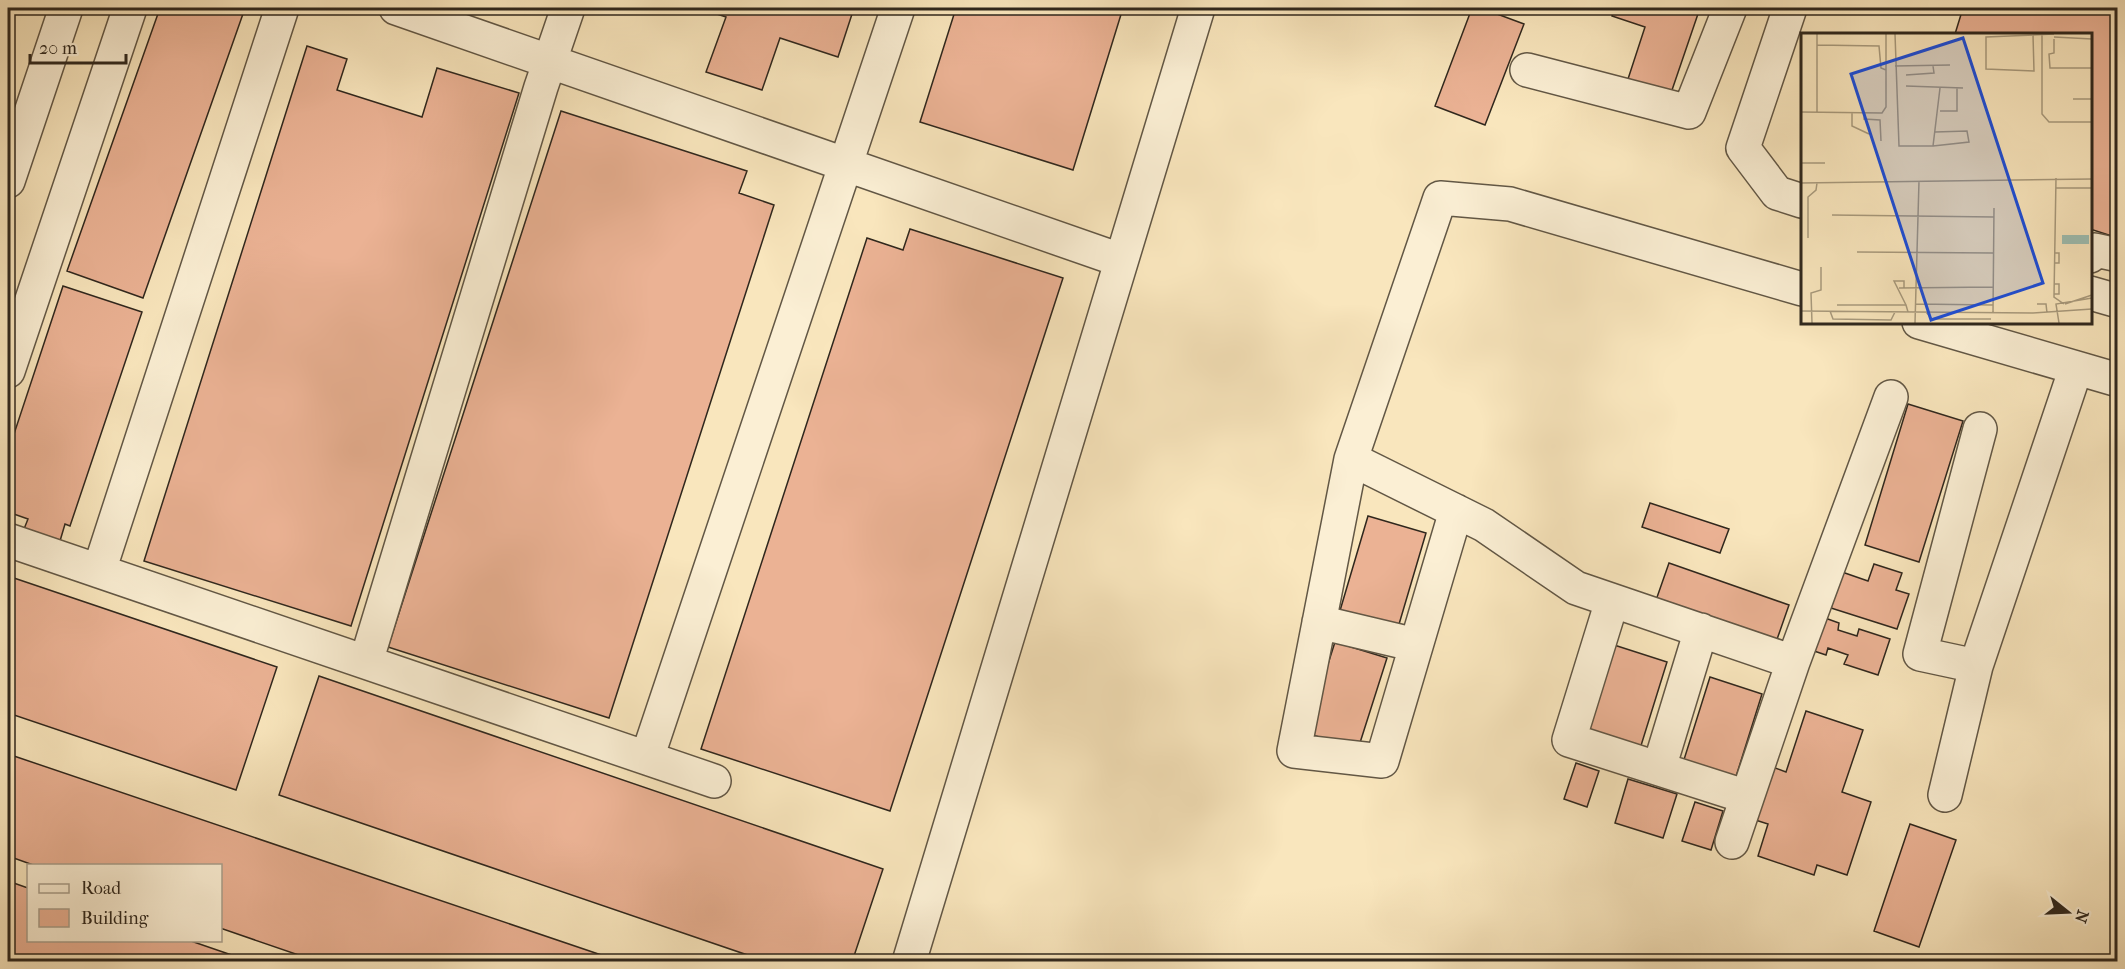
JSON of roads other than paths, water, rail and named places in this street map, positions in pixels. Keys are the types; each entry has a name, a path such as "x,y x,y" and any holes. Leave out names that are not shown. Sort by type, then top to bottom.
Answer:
{"street":[{"path":"8,180 66,8"},
{"path":"8,371 130,8"},
{"path":"99,571 282,8"},
{"path":"396,8 1120,260"},
{"path":"366,662 549,60 568,8"},
{"path":"647,758 897,8"},
{"path":"909,962 1198,8"},
{"path":"1527,70 1689,112 1731,8"},
{"path":"1787,8 1743,148 1777,193 1801,200"},
{"path":"1456,511 1382,761 1294,751 1351,459 1440,198 1510,204 1801,288"},
{"path":"2092,254 2095,250 2118,255"},
{"path":"2092,293 2118,301"},
{"path":"1925,324 2118,380"},
{"path":"1945,795 1976,666 2076,368"},
{"path":"1732,842 1793,662 1891,397"},
{"path":"1976,666 1920,654 1980,429"},
{"path":"1351,459 1484,525 1576,588 1793,662"},
{"path":"8,540 714,781"},
{"path":"1612,601 1569,740 1747,797"},
{"path":"1319,622 1416,645"},
{"path":"1659,768 1701,630"}]}
